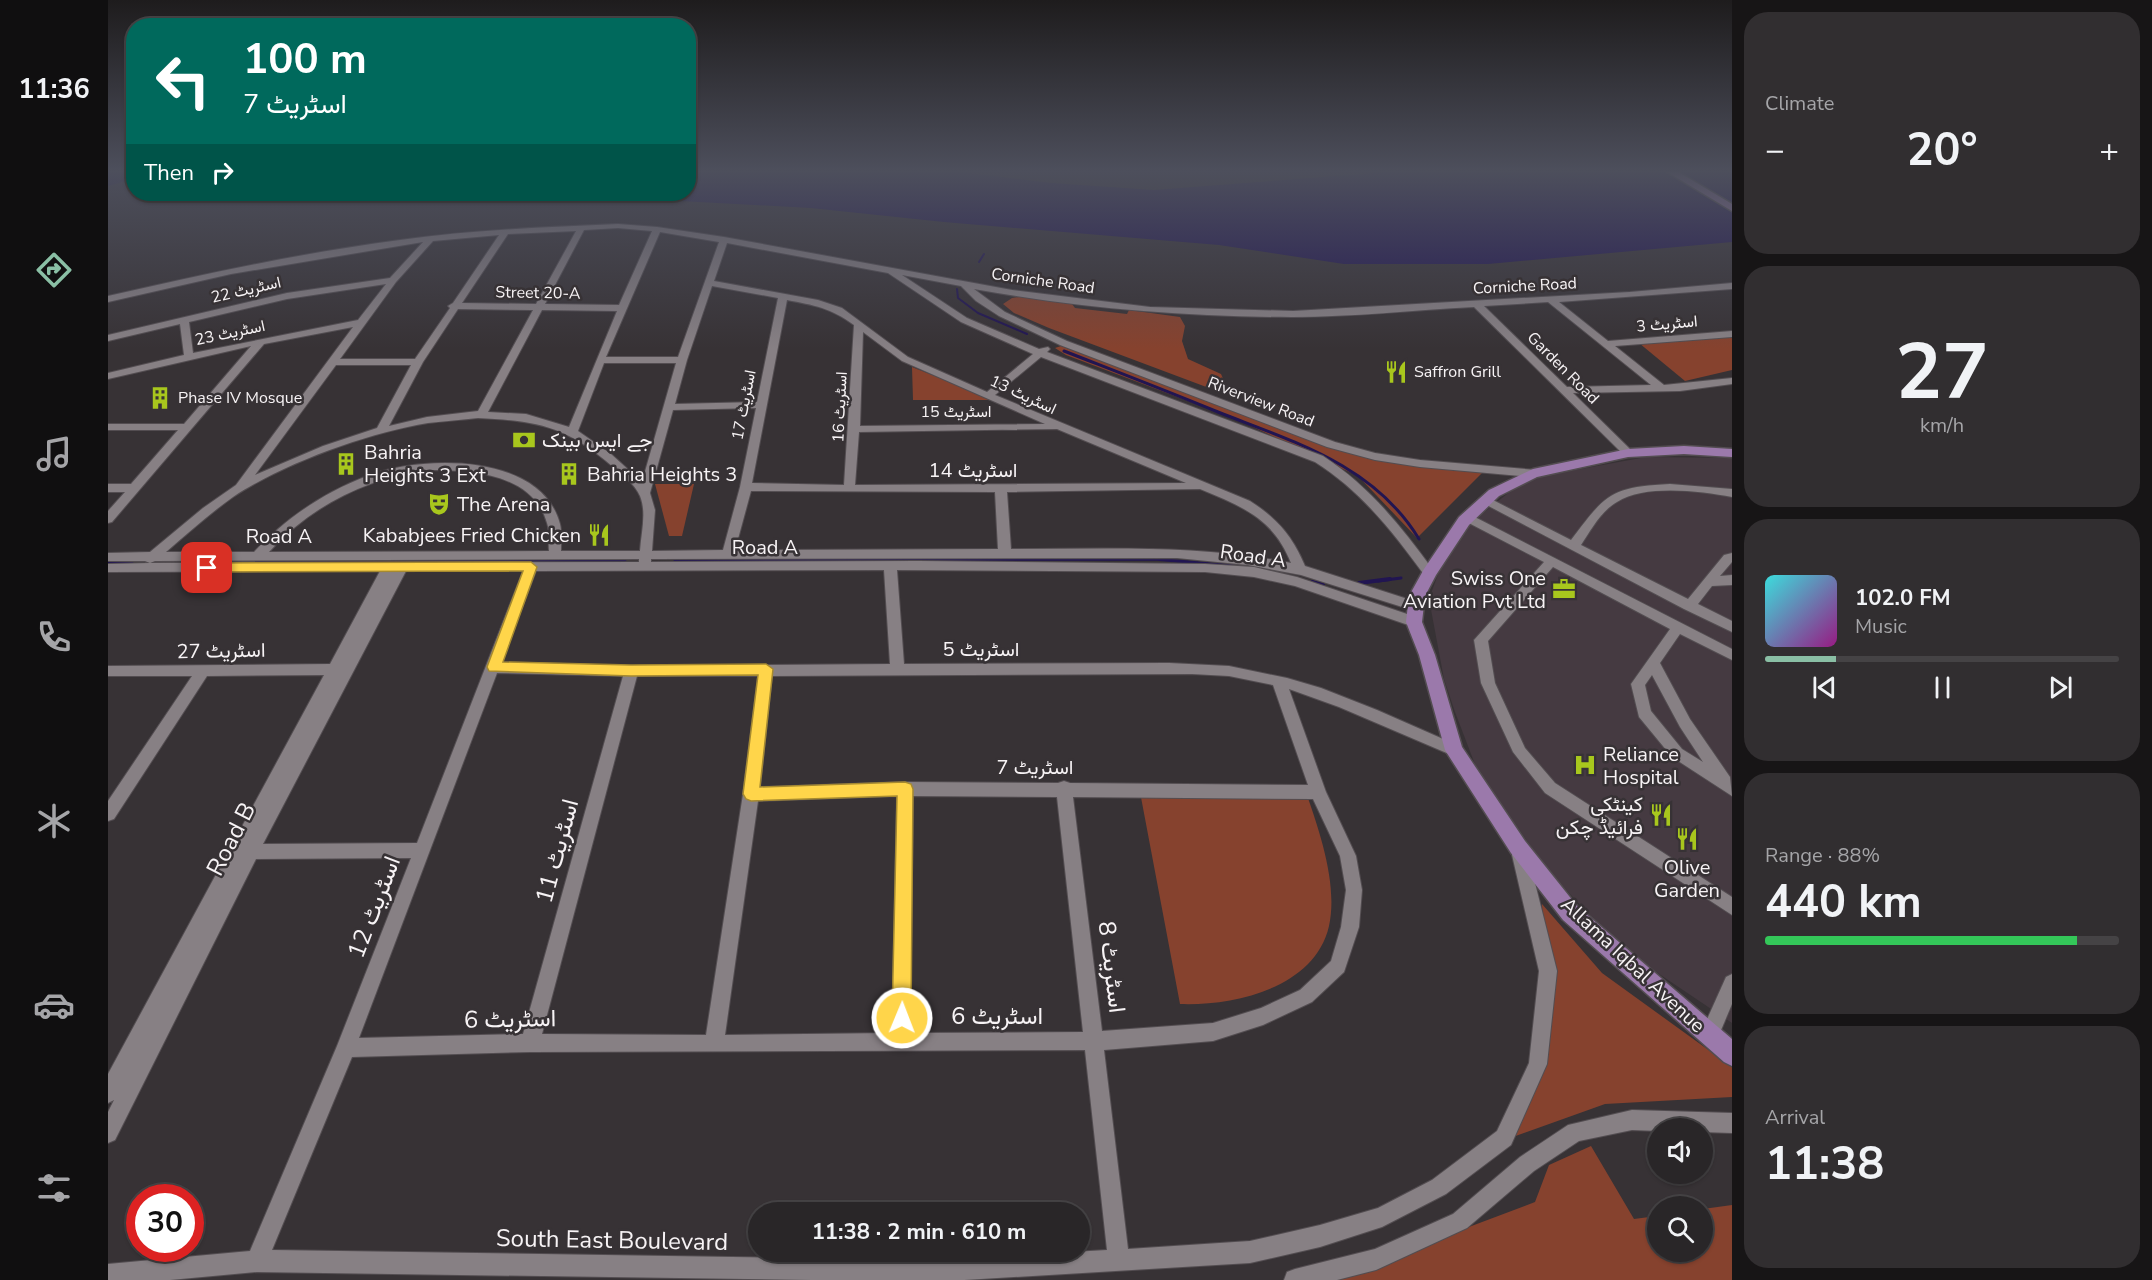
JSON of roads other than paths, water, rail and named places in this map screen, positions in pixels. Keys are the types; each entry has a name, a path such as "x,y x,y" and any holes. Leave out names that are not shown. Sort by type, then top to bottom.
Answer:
{"main road":[{"path":"1415,614 1417,596 1429,573 1467,517 1494,493 1533,473 1628,453 1684,450 1732,453"},
{"name":"Allama Iqbal Avenue","path":"1415,614 1454,750 1518,847 1570,913 1732,1054"}],"street":[{"name":"Corniche Road","path":"108,299 231,271 431,238 540,230"},
{"path":"482,414 580,230"},
{"path":"573,430 600,360 657,230"},
{"name":"Corniche Road","path":"661,230 883,267 943,281 1012,293 1150,310 1293,314 1551,300 1732,286"},
{"path":"382,429 418,362 453,306 505,232"},
{"path":"241,487 360,323 393,280 431,238"},
{"path":"645,561 650,525 645,491 682,360 724,240"},
{"name":"Riverview Road","path":"883,267 964,320 1040,353 1319,459 1340,471 1361,489 1398,530 1429,573"},
{"name":"اسٹریٹ 22","path":"108,338 287,296 393,280"},
{"path":"942,304 943,281"},
{"name":"اسٹریٹ 13","path":"710,283 783,296 838,310 904,359 1057,427 1201,488 1246,504 1273,520 1290,544 1300,570"},
{"name":"Riverview Road","path":"964,284 976,297 1058,340 1304,436 1353,451 1400,461 1533,473"},
{"path":"993,307 995,300 1003,293 1012,293"},
{"name":"اسٹریٹ 17","path":"728,554 746,487 760,405 783,296"},
{"path":"1551,300 1661,388"},
{"name":"Garden Road","path":"1477,304 1628,453"},
{"name":"Street 20-A","path":"453,306 622,308"},
{"path":"184,320 189,357"},
{"name":"اسٹریٹ 23","path":"108,376 260,342 360,323"},
{"name":"اسٹریٹ 16","path":"849,489 858,326"},
{"name":"اسٹریٹ 3","path":"1605,344 1732,334"},
{"path":"988,395 1058,340"},
{"path":"108,519 260,342"},
{"path":"600,360 682,360"},
{"path":"332,362 418,362"},
{"path":"1564,390 1661,388 1732,381"},
{"path":"668,407 760,405"},
{"path":"139,568 241,487 291,463 382,429 439,418 482,414 528,418 573,430 594,443 645,491"},
{"path":"108,427 185,427"},
{"name":"اسٹریٹ 15","path":"854,429 1057,427"},
{"path":"258,556 280,530 343,491 375,477 435,466 470,467 505,474 523,485 542,500 556,520 558,536 555,555"},
{"name":"اسٹریٹ 14","path":"746,487 1201,488"},
{"path":"108,488 134,488"},
{"path":"1001,489 1005,555"},
{"path":"1573,546 1611,499 1632,491 1675,489 1732,493"},
{"path":"1485,501 1732,627"},
{"path":"1467,517 1732,655"},
{"name":"Road A","path":"108,568 531,567 728,554 1159,553 1217,557 1300,570 1351,584 1415,614"},
{"name":"Road A","path":"108,557 555,555 645,561 1146,567 1254,572 1415,614"},
{"path":"1689,606 1728,558 1732,557"},
{"path":"1552,561 1481,640 1488,683 1520,753 1550,788 1732,907"},
{"path":"890,565 897,668"},
{"name":"اسٹریٹ 12","path":"257,1262 346,1048 531,567"},
{"name":"Road B","path":"108,1094 114,1070 335,669 395,568"},
{"name":"Road B","path":"108,1133 395,568"},
{"path":"1708,582 1732,580"},
{"path":"1679,626 1638,684 1644,713 1677,753 1731,788"},
{"path":"1653,663 1685,723 1731,788"},
{"name":"اسٹریٹ 5","path":"494,667 631,671 897,668 1169,668 1230,671 1279,682 1366,711 1454,750"},
{"name":"اسٹریٹ 27","path":"108,671 335,669"},
{"path":"714,1044 751,794 766,669"},
{"path":"108,814 114,796 203,671"},
{"name":"اسٹریٹ 11","path":"530,1043 631,671"},
{"name":"اسٹریٹ 6","path":"346,1048 530,1043 1095,1041 1223,1029 1263,1016 1306,996 1338,966 1350,927 1354,890 1348,855 1318,792 1279,682"},
{"name":"اسٹریٹ 7","path":"751,794 905,789 1064,788 1318,792"},
{"name":"اسٹریٹ 8","path":"1064,788 1119,1260"},
{"path":"901,1042 905,789"},
{"name":"South East Boulevard","path":"108,1275 257,1262 935,1275 1250,1252 1320,1236 1382,1217 1439,1186 1504,1138 1538,1064 1548,971 1530,886 1518,847"},
{"path":"251,852 421,850"},
{"path":"1709,1035 1732,983"},
{"path":"1295,1280 1376,1259 1460,1221 1527,1164 1575,1132 1632,1120 1732,1123"}],"waterway":[{"path":"979,262 984,254"},
{"path":"957,289 958,298 978,313 1027,334"},
{"path":"1064,351 1275,434 1330,459 1356,474 1379,492 1401,514 1419,539"},
{"path":"675,560 1154,559 1234,566"},
{"path":"185,562 625,560"},
{"path":"108,562 132,562"},
{"path":"1378,581 1401,578"},
{"path":"1359,583 1390,579"},
{"path":"1312,582 1323,585"}],"place":[{"name":"Saffron Grill","path":"1396,372"},
{"name":"Phase IV Mosque","path":"160,398"},
{"name":"جے ایس بینک","path":"524,440"},
{"name":"Bahria Heights 3 Ext","path":"346,464"},
{"name":"Bahria Heights 3","path":"569,474"},
{"name":"The Arena","path":"439,504"},
{"name":"Kababjees Fried Chicken","path":"599,535"},
{"name":"Swiss One Aviation Pvt Ltd","path":"1564,589"},
{"name":"Reliance Hospital","path":"1585,765"},
{"name":"کینٹکی فرائیڈ چکن","path":"1661,815"},
{"name":"Olive Garden","path":"1687,839"}]}
